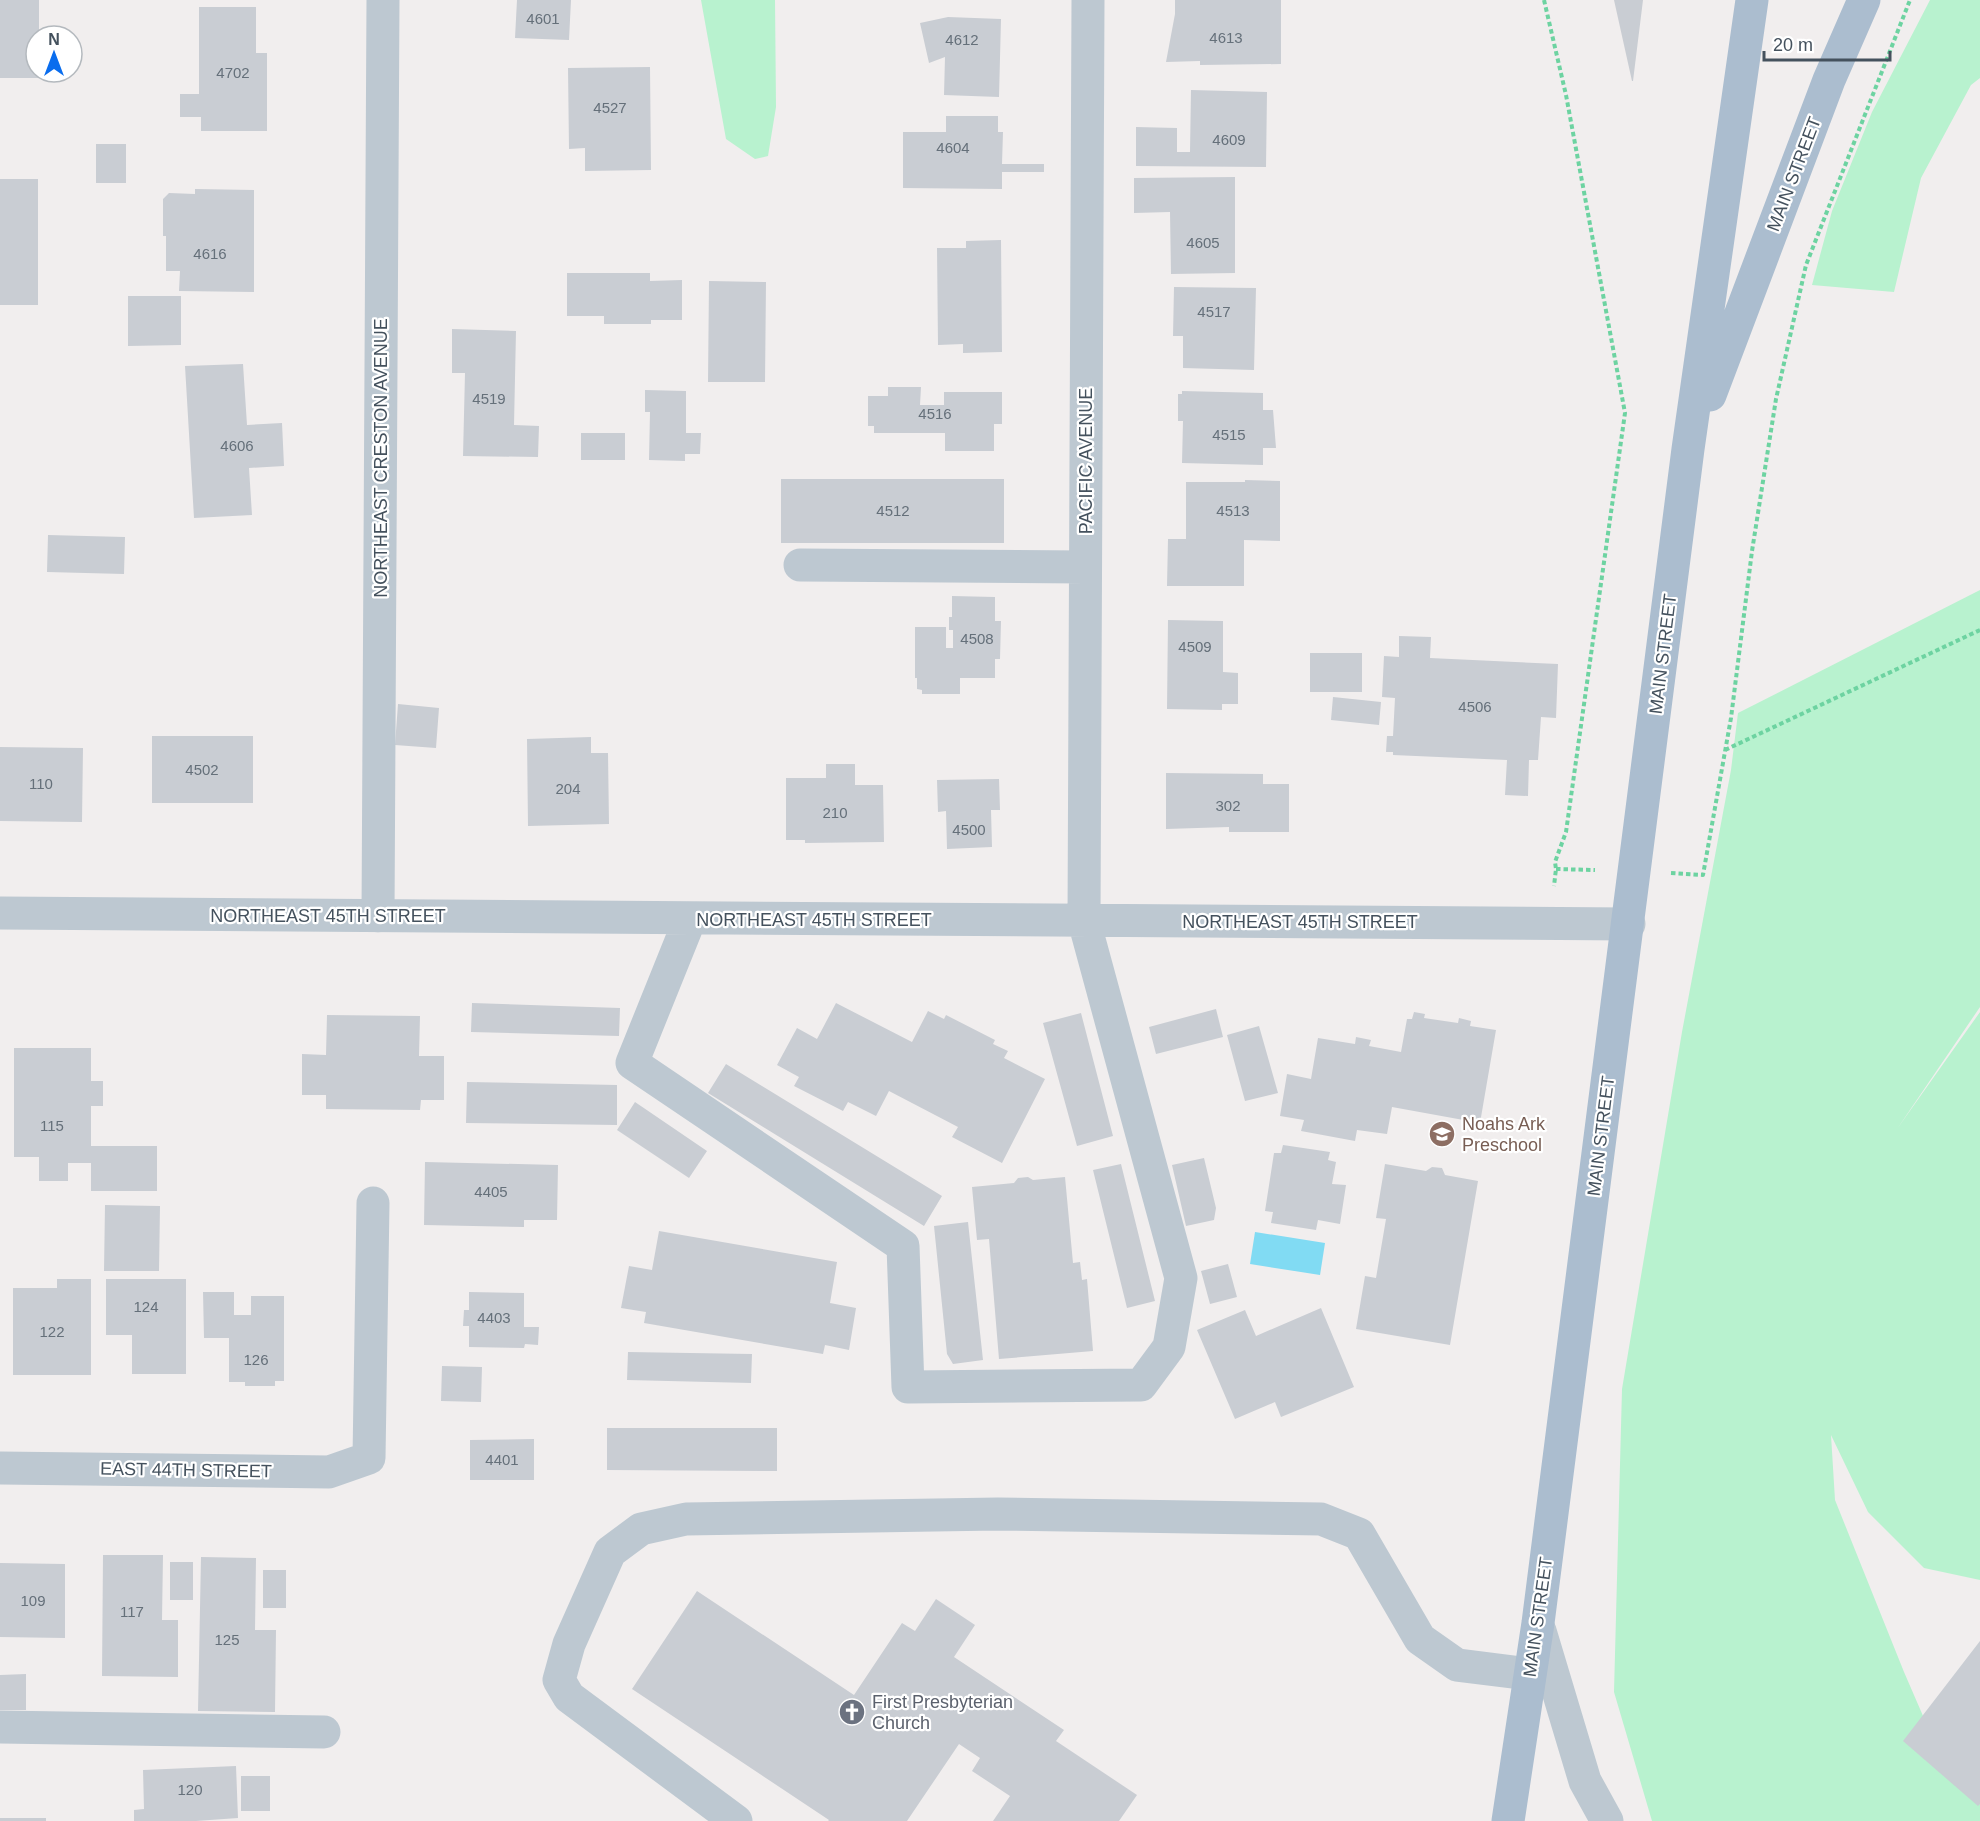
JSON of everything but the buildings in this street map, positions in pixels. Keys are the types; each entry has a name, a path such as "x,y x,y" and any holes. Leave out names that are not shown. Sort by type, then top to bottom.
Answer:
{"main road":[{"name":"MAIN STREET","path":"1508,1821 1538,1623 1688,449 1752,0"},
{"name":"MAIN STREET","path":"1688,449 1830,80 1864,0"}],"street":[{"name":"NORTHEAST CRESTON AVENUE","path":"378,916 383,0"},
{"name":"PACIFIC AVENUE","path":"690,919 632,1063 903,1246 908,1387 1141,1385 1169,1347 1181,1278 1084,921 1088,0"},
{"path":"800,565 1085,567"},
{"name":"NORTHEAST 45TH STREET","path":"0,913 1629,924"},
{"name":"EAST 44TH STREET","path":"0,1468 329,1472 369,1458 373,1203"},
{"path":"736,1821 569,1697 559,1680 569,1644 610,1552 641,1529 686,1519 986,1514 1321,1519 1359,1534 1420,1639 1457,1665 1530,1674"},
{"path":"1538,1623 1585,1781 1606,1821"},
{"path":"0,1727 324,1732"}],"path":[{"path":"1544,0 1566,95 1625,413 1566,832 1555,862 1549,923"},
{"path":"1703,875 1734,699 1752,551 1776,399 1806,265 1910,0"},
{"path":"1725,750 1980,630"}],"green space":[{"path":"701,0 775,0 776,107 768,156 755,159 726,139"},
{"path":"1930,0 1980,0 1980,78 1971,85 1921,178 1894,292 1812,285 1832,211 1872,112"},
{"path":"1980,590 1980,1007 1897,1129 1980,1012 1980,1580 1924,1568 1868,1512 1831,1435 1835,1500 1904,1672 1946,1769 1980,1694 1980,1821 1652,1821 1614,1692 1622,1389 1682,1032 1731,770 1738,713"}],"water":[{"path":"1255,1232 1325,1243 1320,1275 1250,1264"}],"place":[{"name":"Noahs Ark Preschool","path":"1442,1134"},
{"name":"First Presbyterian Church","path":"852,1712"}]}
